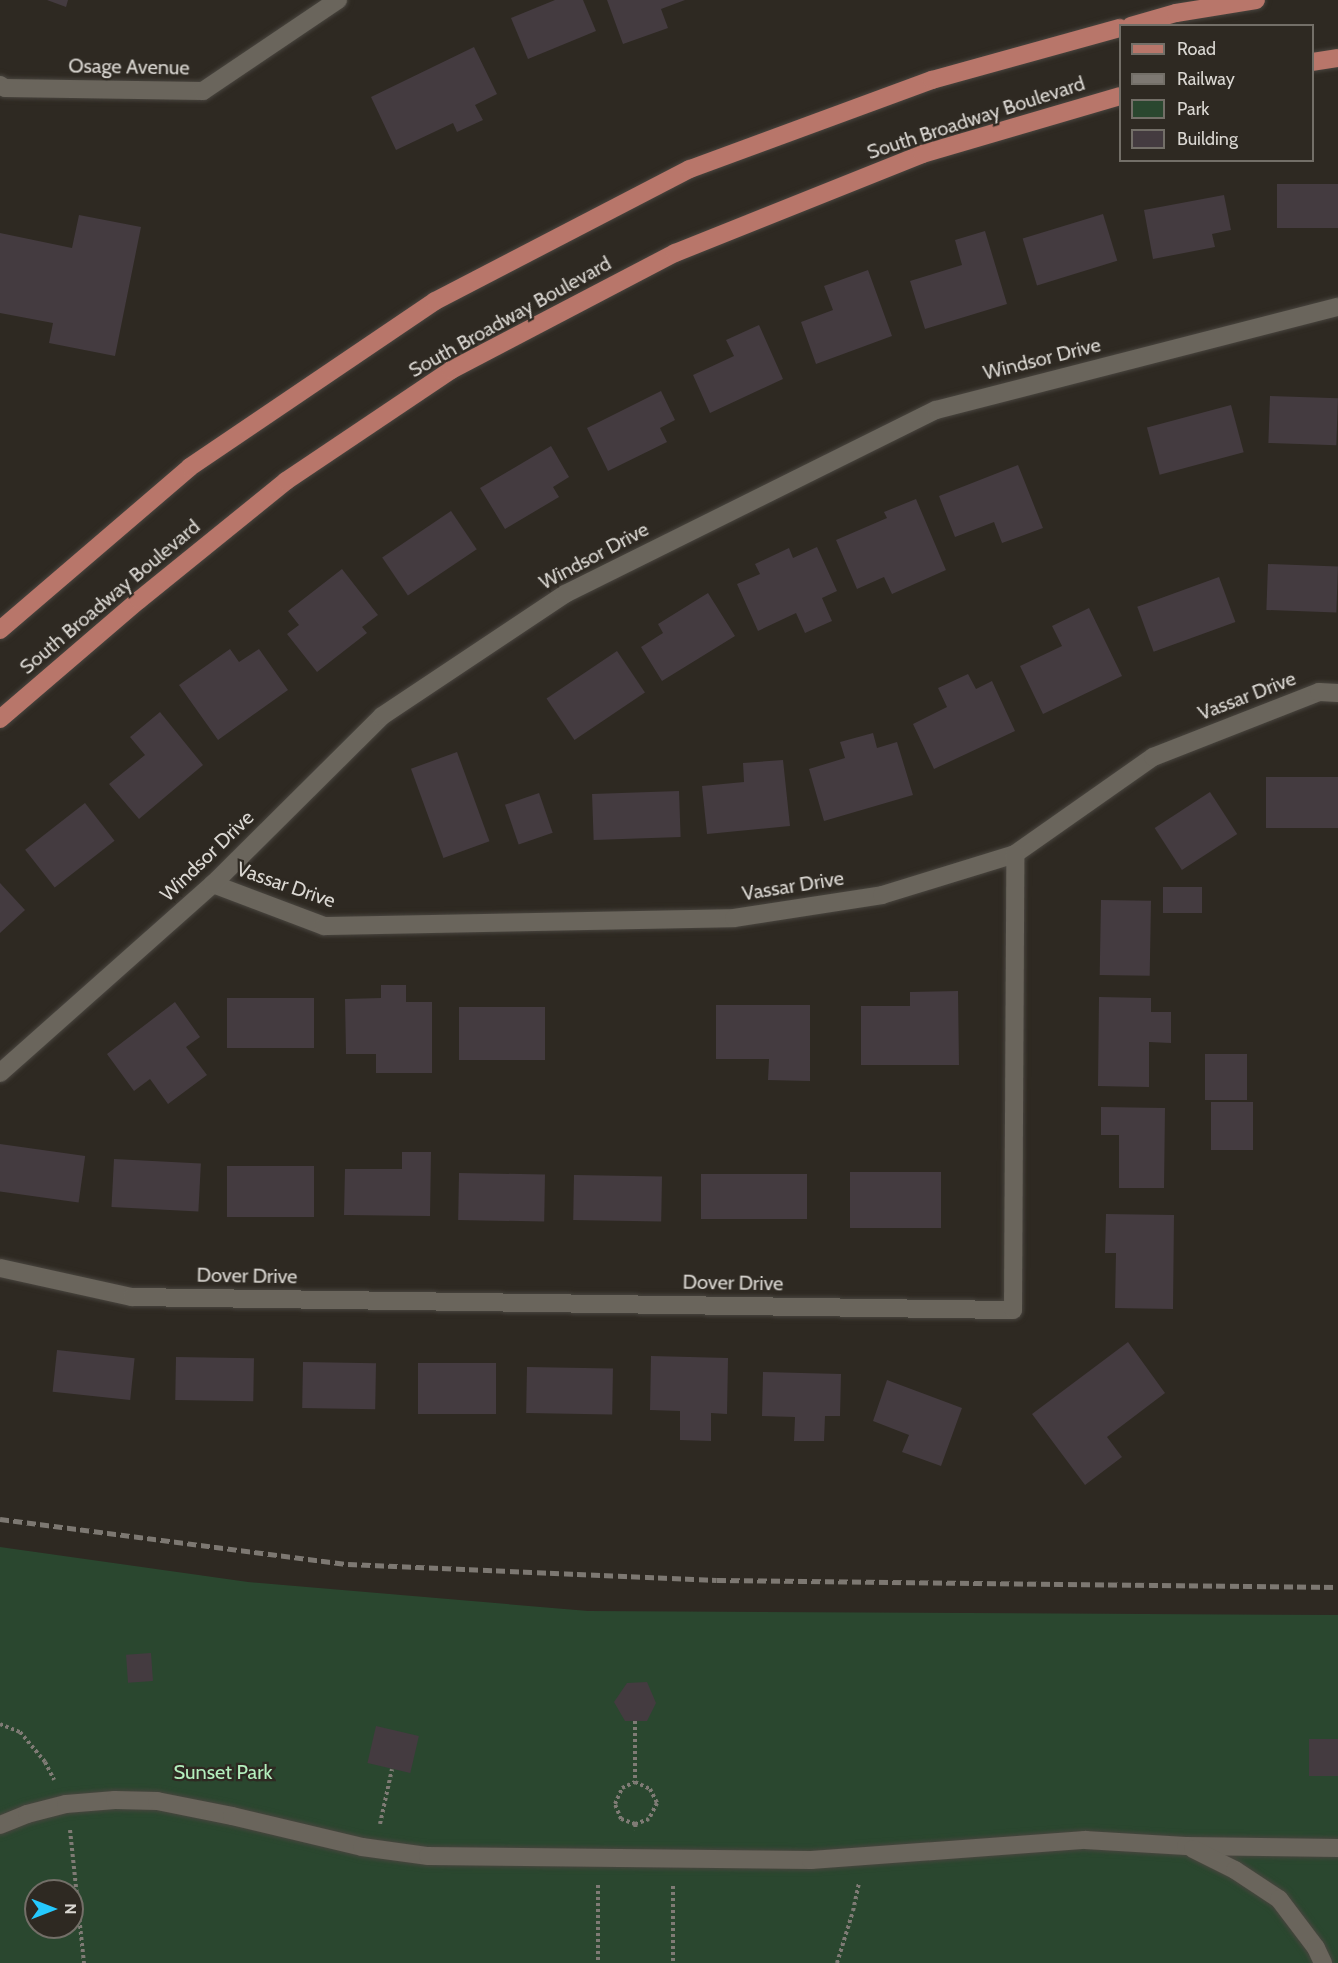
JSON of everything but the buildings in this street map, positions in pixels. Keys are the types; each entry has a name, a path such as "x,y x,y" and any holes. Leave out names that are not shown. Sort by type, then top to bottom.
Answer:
{"main road":[{"path":"1138,24 1176,13 1256,0"},
{"path":"0,630 190,467 435,302 690,169 932,80 1119,28"},
{"path":"1314,62 1338,58"},
{"name":"South Broadway Boulevard","path":"0,719 139,600 285,481 452,370 675,253 922,154 1119,96"}],"street":[{"name":"Osage Avenue","path":"0,85 5,88 203,91 338,0"},
{"name":"Windsor Drive","path":"0,1072 213,884 382,716 565,594 936,410 1338,307"},
{"name":"Vassar Drive","path":"213,884 324,926 734,918 882,895 1015,854 1154,757 1319,692 1338,693"},
{"name":"Dover Drive","path":"0,1268 132,1297 1013,1310 1015,854"},
{"path":"0,1825 27,1814 66,1804 115,1800 157,1802 375,1849 428,1856 811,1860 1085,1840 1186,1846 1338,1848"},
{"path":"1186,1846 1235,1870 1279,1899 1316,1948 1323,1963"}],"path":[{"path":"635,1721 635,1782"},
{"path":"375,1849 392,1769"},
{"path":"635,1782 650,1789 657,1803 649,1819 635,1824 621,1819 615,1804 622,1788 635,1782"},
{"path":"635,1824 636,1858"},
{"path":"837,1963 853,1911 864,1857"},
{"path":"598,1858 598,1963"},
{"path":"673,1858 674,1963"}],"green space":[{"name":"Sunset Park","path":"0,1547 248,1582 588,1611 1338,1615 1338,1963 0,1963"}],"railway":[{"path":"0,1519 348,1564 717,1580 1338,1587"}]}
